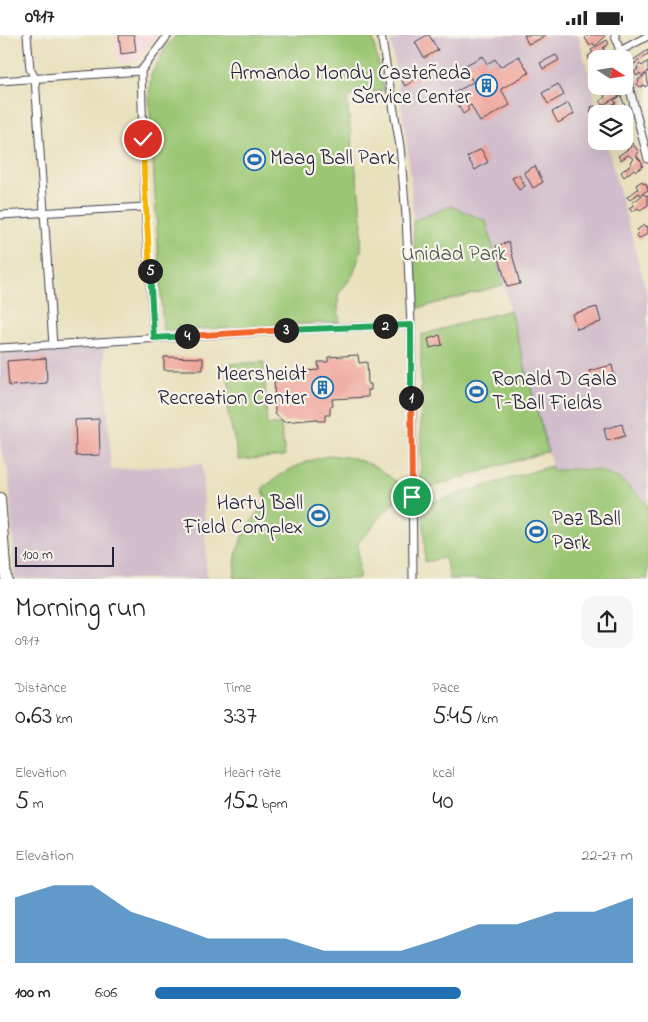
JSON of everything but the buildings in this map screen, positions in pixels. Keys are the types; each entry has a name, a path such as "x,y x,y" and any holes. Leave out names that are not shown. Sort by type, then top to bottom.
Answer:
{"street":[{"path":"27,35 30,69 36,78 53,345"},
{"path":"154,338 145,207 141,71 168,35"},
{"path":"381,35 400,146 406,216 411,325 413,579"},
{"path":"615,35 620,50"},
{"path":"628,50 648,36"},
{"path":"0,81 141,71"},
{"path":"631,95 648,159"},
{"path":"0,215 43,211 145,207"},
{"path":"0,348 305,329 411,325"},
{"path":"0,499 3,567 6,579"}],"shaded area":[{"path":"115,35 156,35 139,59 119,63"},
{"path":"404,35 578,35 588,73 588,95 594,95 597,105 588,105 588,150 608,150 648,297 648,505 639,493 616,476 596,469 572,468 553,471 486,221 451,206 413,221 406,136 391,42"},
{"path":"104,348 111,470 202,464 207,579 15,579 9,474 0,447 0,354"}],"green space":[{"name":"Maag Ball Park","path":"177,35 372,35 384,90 349,97 347,102 362,217 361,251 353,275 338,295 339,322 163,331 149,94 151,74 168,44"},
{"name":"Unidad Park","path":"451,206 486,221 503,285 418,308 413,221"},
{"name":"Ronald D Gala T-Ball Fields","path":"510,310 548,451 431,487 421,479 421,335"},
{"path":"264,362 267,425 281,425 285,456 239,460 223,391 230,389 225,364"},
{"name":"Harty Ball Field Complex","path":"330,455 354,458 377,467 406,489 358,543 359,579 234,579 236,555 244,531 266,502 263,488 294,467"},
{"name":"Paz Ball Park","path":"551,466 553,471 572,469 597,470 620,479 639,495 648,507 648,579 450,579 445,558 425,562 423,505"}],"place":[{"name":"Armando Mondy Casteñeda Service Center","path":"487,86"},
{"name":"Maag Ball Park","path":"254,159"},
{"name":"Meersheidt Recreation Center","path":"323,387"},
{"name":"Ronald D Gala T-Ball Fields","path":"476,392"},
{"name":"Harty Ball Field Complex","path":"319,516"},
{"name":"Paz Ball Park","path":"536,532"}],"route":[{"path":"143,139 145,207 154,338 411,325 412,497"}]}
